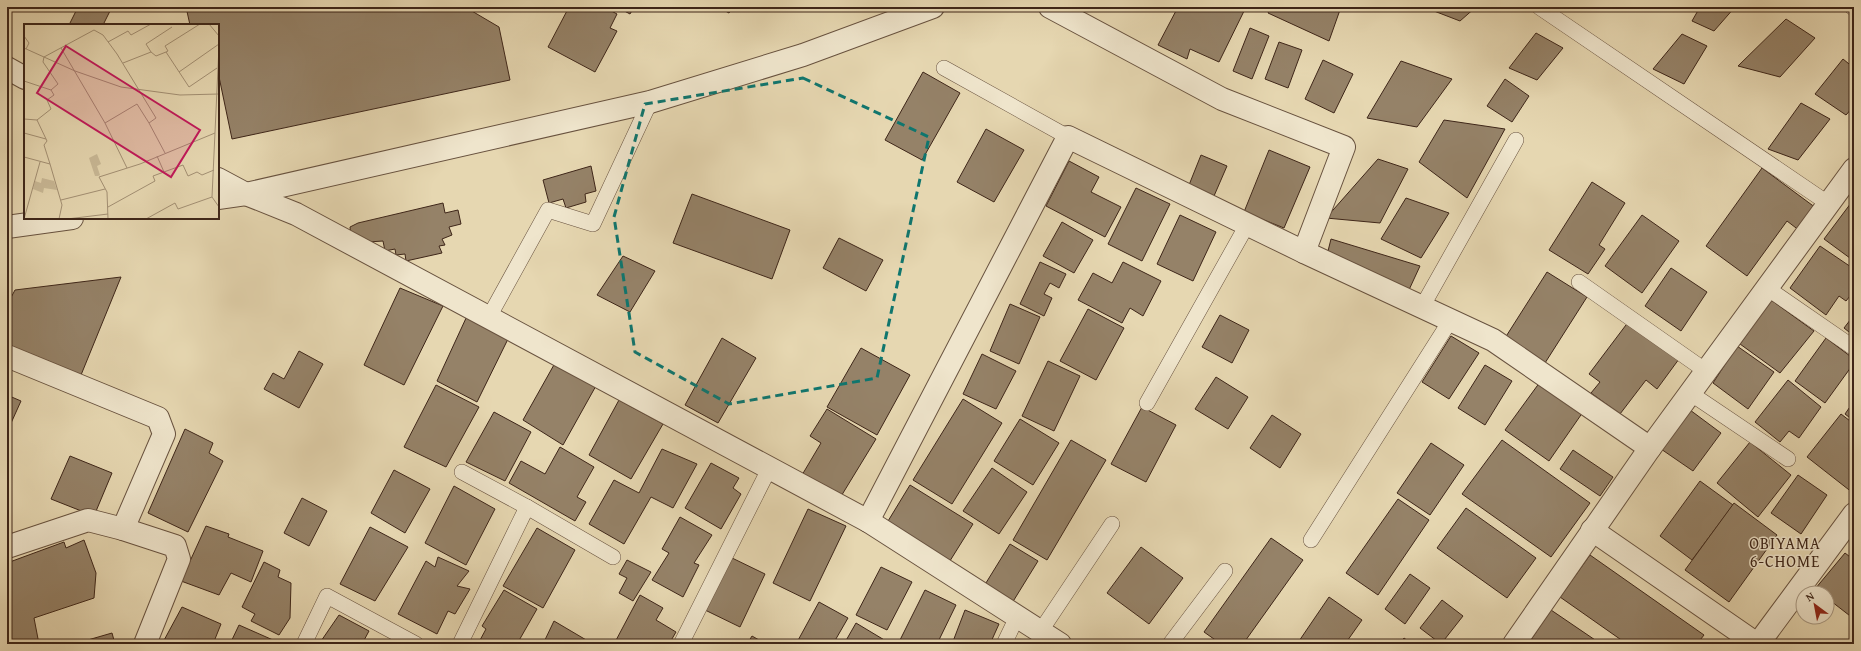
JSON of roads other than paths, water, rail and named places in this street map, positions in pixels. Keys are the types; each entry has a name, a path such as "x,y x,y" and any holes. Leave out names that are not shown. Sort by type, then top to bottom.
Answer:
{"street":[{"path":"219,198 246,194 650,102 803,55 934,7"},
{"path":"1050,7 1222,99 1344,147 1304,252"},
{"path":"7,68 24,77"},
{"path":"868,520 1068,137 1247,225 1493,340 1650,448"},
{"path":"1514,644 1650,448 1854,169"},
{"path":"219,180 246,194 296,214 868,520 1060,644"},
{"path":"7,227 65,219"},
{"path":"7,356 158,418 164,434 123,529"},
{"path":"1592,530 1758,644 1854,514"},
{"path":"7,547 88,520 123,529 175,546 179,559 145,644"}],"lane":[{"path":"1539,7 1829,204"},
{"path":"944,68 1068,137"},
{"path":"489,317 548,210 593,224 650,102"},
{"path":"1422,307 1516,140"},
{"path":"1147,403 1247,225"},
{"path":"1580,282 1706,371"},
{"path":"1767,288 1854,348"},
{"path":"1311,540 1450,321"},
{"path":"1690,393 1788,459"},
{"path":"681,644 770,467"},
{"path":"462,472 527,507 613,557"},
{"path":"460,644 527,507"},
{"path":"1040,632 1112,524"},
{"path":"1170,644 1225,571"},
{"path":"304,644 327,596 416,644"},
{"path":"1004,644 1017,617"}],"district":[{"name":"OBIYAMA 6-CHOME","path":"1785,552"}]}
